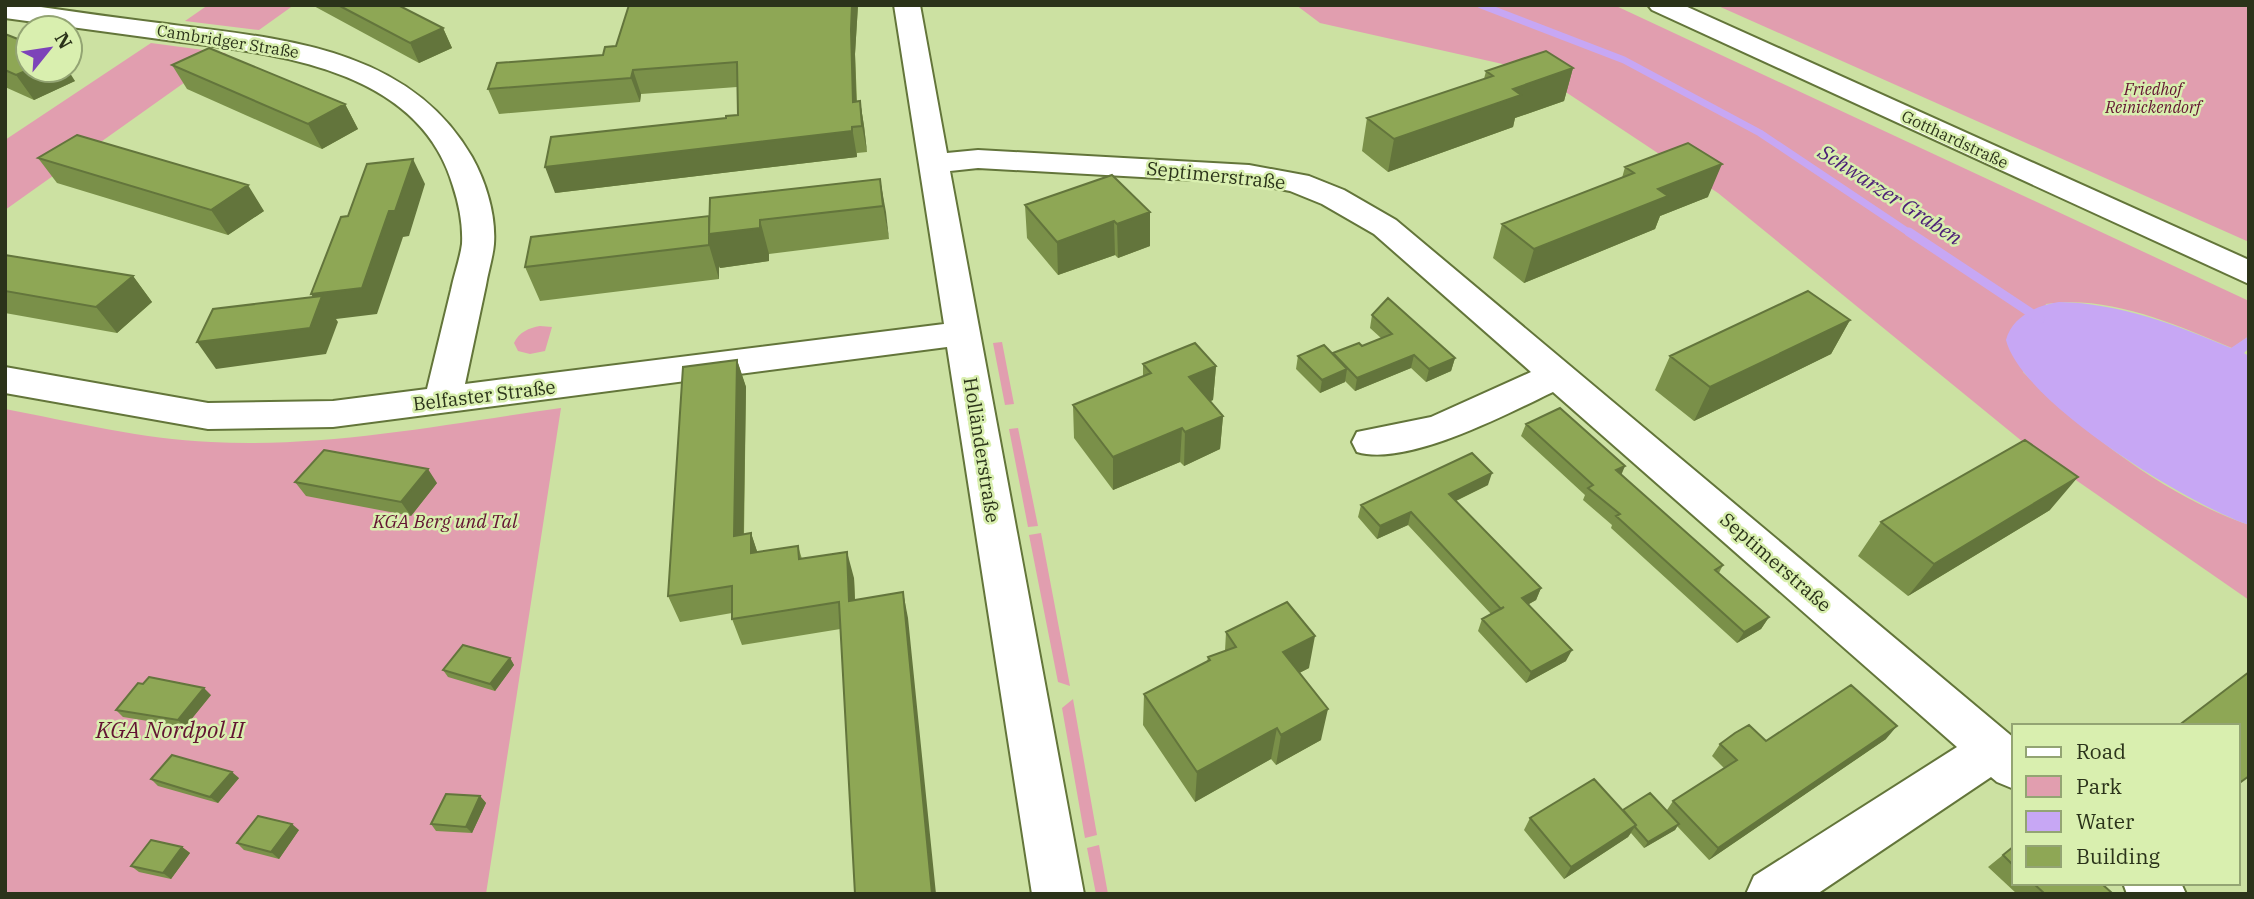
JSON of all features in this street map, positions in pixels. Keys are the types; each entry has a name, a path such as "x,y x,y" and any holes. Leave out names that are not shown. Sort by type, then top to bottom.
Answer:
{"street":[{"name":"Holländerstraße","path":"907,5 936,163 1058,894"},
{"name":"Gotthardstraße","path":"1661,5 2249,273"},
{"name":"Cambridger Straße","path":"5,10 252,42 302,52 364,74 396,92 436,125 456,150 467,173 476,207 478,228 478,243 443,401"},
{"name":"Septimerstraße","path":"936,163 978,159 1249,174 1297,183 1333,197 1385,227 2004,758 1772,894"},
{"name":"Belfaster Straße","path":"5,380 208,416 333,414 963,333"},
{"path":"1371,442 1439,429 1558,375"}],"green space":[{"path":"208,5 294,5 259,30 185,21"},
{"path":"1296,5 1614,5 2249,301 2249,336 2232,348 2165,321 2118,308 2070,302 2046,304 2023,372 2099,440 2128,461 2188,498 2249,525 2249,600 2034,451 1718,193 1534,71 1320,23"},
{"name":"Friedhof Reinickendorf","path":"1716,5 2249,5 2249,242"},
{"path":"151,43 226,53 5,210 5,140"},
{"path":"552,327 545,351 530,354 518,351 514,343 519,336 528,329"},
{"path":"1002,342 1014,404 1005,405 993,343"},
{"name":"KGA Nordpol II","path":"561,408 486,894 5,894 5,409 159,437 255,443 387,433"},
{"path":"1018,428 1038,526 1028,527 1009,429"},
{"path":"1041,533 1070,686 1058,682 1029,535"},
{"path":"1073,699 1097,835 1085,838 1062,708"},
{"path":"1099,845 1108,894 1096,894 1087,848"}],"water":[{"path":"2059,302 2126,311 2231,348 2249,336 2249,348 2244,353 2249,356 2249,525 2188,496 2111,448 2074,421 2042,392 2018,365 2006,340 2009,332 2026,314"}],"building":[{"path":"338,5 398,5 443,28 410,43"},
{"path":"629,5 852,5 853,102 860,101 862,126 852,127 852,131 545,167 551,137 738,115 737,62 633,70 631,78 488,89 497,63 603,55 605,47 616,46"},
{"path":"5,34 14,38 14,74 5,70"},
{"path":"209,48 345,104 308,124 172,65"},
{"path":"1546,51 1573,68 1513,89 1521,95 1394,139 1367,118 1493,76 1486,71"},
{"path":"77,135 248,185 211,210 38,158"},
{"path":"1688,143 1722,164 1658,189 1668,196 1534,249 1502,224 1634,173 1625,167"},
{"path":"413,159 395,211 389,211 362,288 311,294 341,217 348,216 367,164"},
{"path":"1112,175 1150,212 1117,224 1114,221 1057,242 1025,205"},
{"path":"880,179 883,206 760,220 760,228 709,234 710,198"},
{"path":"709,216 709,245 525,267 531,237"},
{"path":"5,255 133,276 96,307 5,291"},
{"path":"1808,291 1850,320 1710,387 1670,356"},
{"path":"322,296 310,328 197,342 213,309"},
{"path":"1388,298 1455,358 1429,369 1414,355 1357,378 1333,353 1359,343 1362,346 1392,334 1372,315"},
{"path":"1195,343 1216,366 1189,377 1223,416 1185,432 1182,428 1113,457 1073,405 1151,373 1143,364"},
{"path":"1324,345 1347,369 1322,380 1298,356"},
{"path":"737,360 734,536 751,533 751,553 798,546 799,559 847,552 849,601 903,592 932,894 855,894 839,602 732,619 732,586 668,596 683,367"},
{"path":"1560,408 1625,466 1616,470 1723,565 1715,570 1769,617 1744,632 1616,516 1620,514 1588,488 1593,485 1526,424"},
{"path":"2025,440 2078,477 1934,564 1881,522"},
{"path":"324,450 428,469 401,502 295,482"},
{"path":"1472,453 1492,473 1449,494 1541,588 1522,598 1572,650 1531,672 1482,619 1501,609 1411,512 1380,526 1361,505"},
{"path":"1287,602 1315,636 1283,652 1328,709 1281,735 1277,728 1197,772 1144,694 1210,660 1208,657 1236,647 1226,632"},
{"path":"463,645 510,658 490,684 443,670"},
{"path":"2249,672 2249,776 2240,783 2240,724 2181,724"},
{"path":"149,677 204,688 178,720 116,710 138,683 143,684"},
{"path":"1851,685 1897,726 1718,848 1673,801 1737,760 1720,744 1735,733 1749,725 1766,741"},
{"path":"172,755 232,772 210,797 151,779"},
{"path":"1594,779 1636,825 1571,867 1530,818"},
{"path":"1650,793 1679,824 1648,842 1623,810"},
{"path":"446,794 480,796 466,827 431,824"},
{"path":"258,816 292,824 271,852 237,843"},
{"path":"151,840 182,847 163,873 131,866"},
{"path":"2012,848 2012,864 2003,855"},
{"path":"2035,885 2103,885 2113,894 2045,894"}],"waterway":[{"name":"Schwarzer Graben","path":"1481,5 1624,60 1760,133 1911,234"},
{"name":"Schwarzer Graben","path":"1909,232 2040,319"}],"park label":[{"name":"KGA Berg und Tal","path":"445,521"}]}
